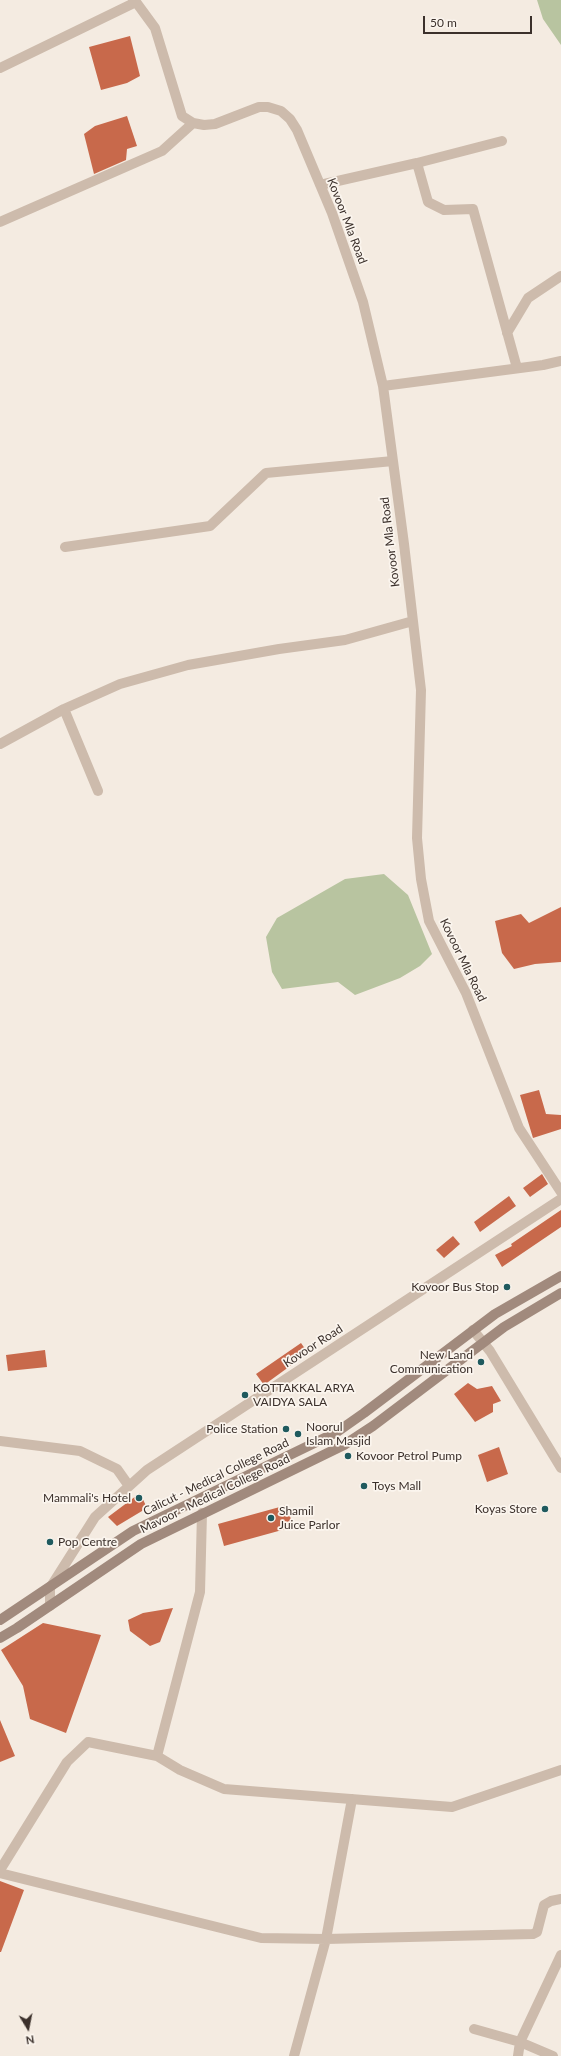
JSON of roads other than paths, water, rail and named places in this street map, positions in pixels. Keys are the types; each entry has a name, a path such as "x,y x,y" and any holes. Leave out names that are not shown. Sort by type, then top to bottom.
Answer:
{"main road":[{"name":"Calicut - Medical College Road","path":"0,1620 50,1588 133,1531 336,1432 364,1414 495,1314 561,1276"},
{"name":"Mavoor - Medical College Road","path":"0,1638 141,1544 344,1445 373,1426 482,1342 561,1293"},
{"path":"412,1376 421,1388"}],"street":[{"path":"0,68 134,1 155,28 182,116 193,123 162,151 0,222"},
{"name":"Kovoor Mla Road","path":"193,123 204,125 215,124 258,107 268,107 280,111 290,119 297,130 320,185 363,302 383,386 421,690 417,838 421,879 429,921 466,993 519,1128 561,1192"},
{"path":"320,185 417,163 502,141"},
{"path":"417,163 428,202 444,210 473,209 517,368"},
{"path":"507,333 528,298 561,276"},
{"path":"383,386 561,361"},
{"path":"65,547 210,526 266,473 393,461"},
{"path":"0,744 64,709 120,684 188,665 279,649 346,640 412,621"},
{"path":"64,709 98,791"},
{"name":"Kovoor Road","path":"50,1588 95,1517 147,1470 561,1199"},
{"path":"474,1330 490,1351 561,1468"},
{"path":"0,1441 80,1451 117,1469 129,1486"},
{"path":"157,1756 200,1592 202,1513"},
{"path":"50,1588 50,1606"},
{"path":"561,1770 452,1807 224,1789 180,1770 157,1756 88,1742 67,1762 0,1872 261,1938 326,1939 533,1934 537,1932 544,1905 551,1901 561,1899"},
{"path":"294,2056 326,1939 352,1799"},
{"path":"518,2056 520,2042 561,1955"},
{"path":"474,2029 520,2042 553,2056"}],"place":[{"name":"Kovoor Bus Stop","path":"507,1287"},
{"name":"New Land Communication","path":"481,1362"},
{"name":"KOTTAKKAL ARYA VAIDYA SALA","path":"245,1395"},
{"name":"Police Station","path":"286,1429"},
{"name":"Noorul Islam Masjid","path":"298,1434"},
{"name":"Kovoor Petrol Pump","path":"348,1456"},
{"name":"Toys Mall","path":"364,1486"},
{"name":"Mammali's Hotel","path":"139,1498"},
{"name":"Koyas Store","path":"545,1509"},
{"name":"Shamil Juice Parlor","path":"271,1518"},
{"name":"Pop Centre","path":"50,1542"}]}
